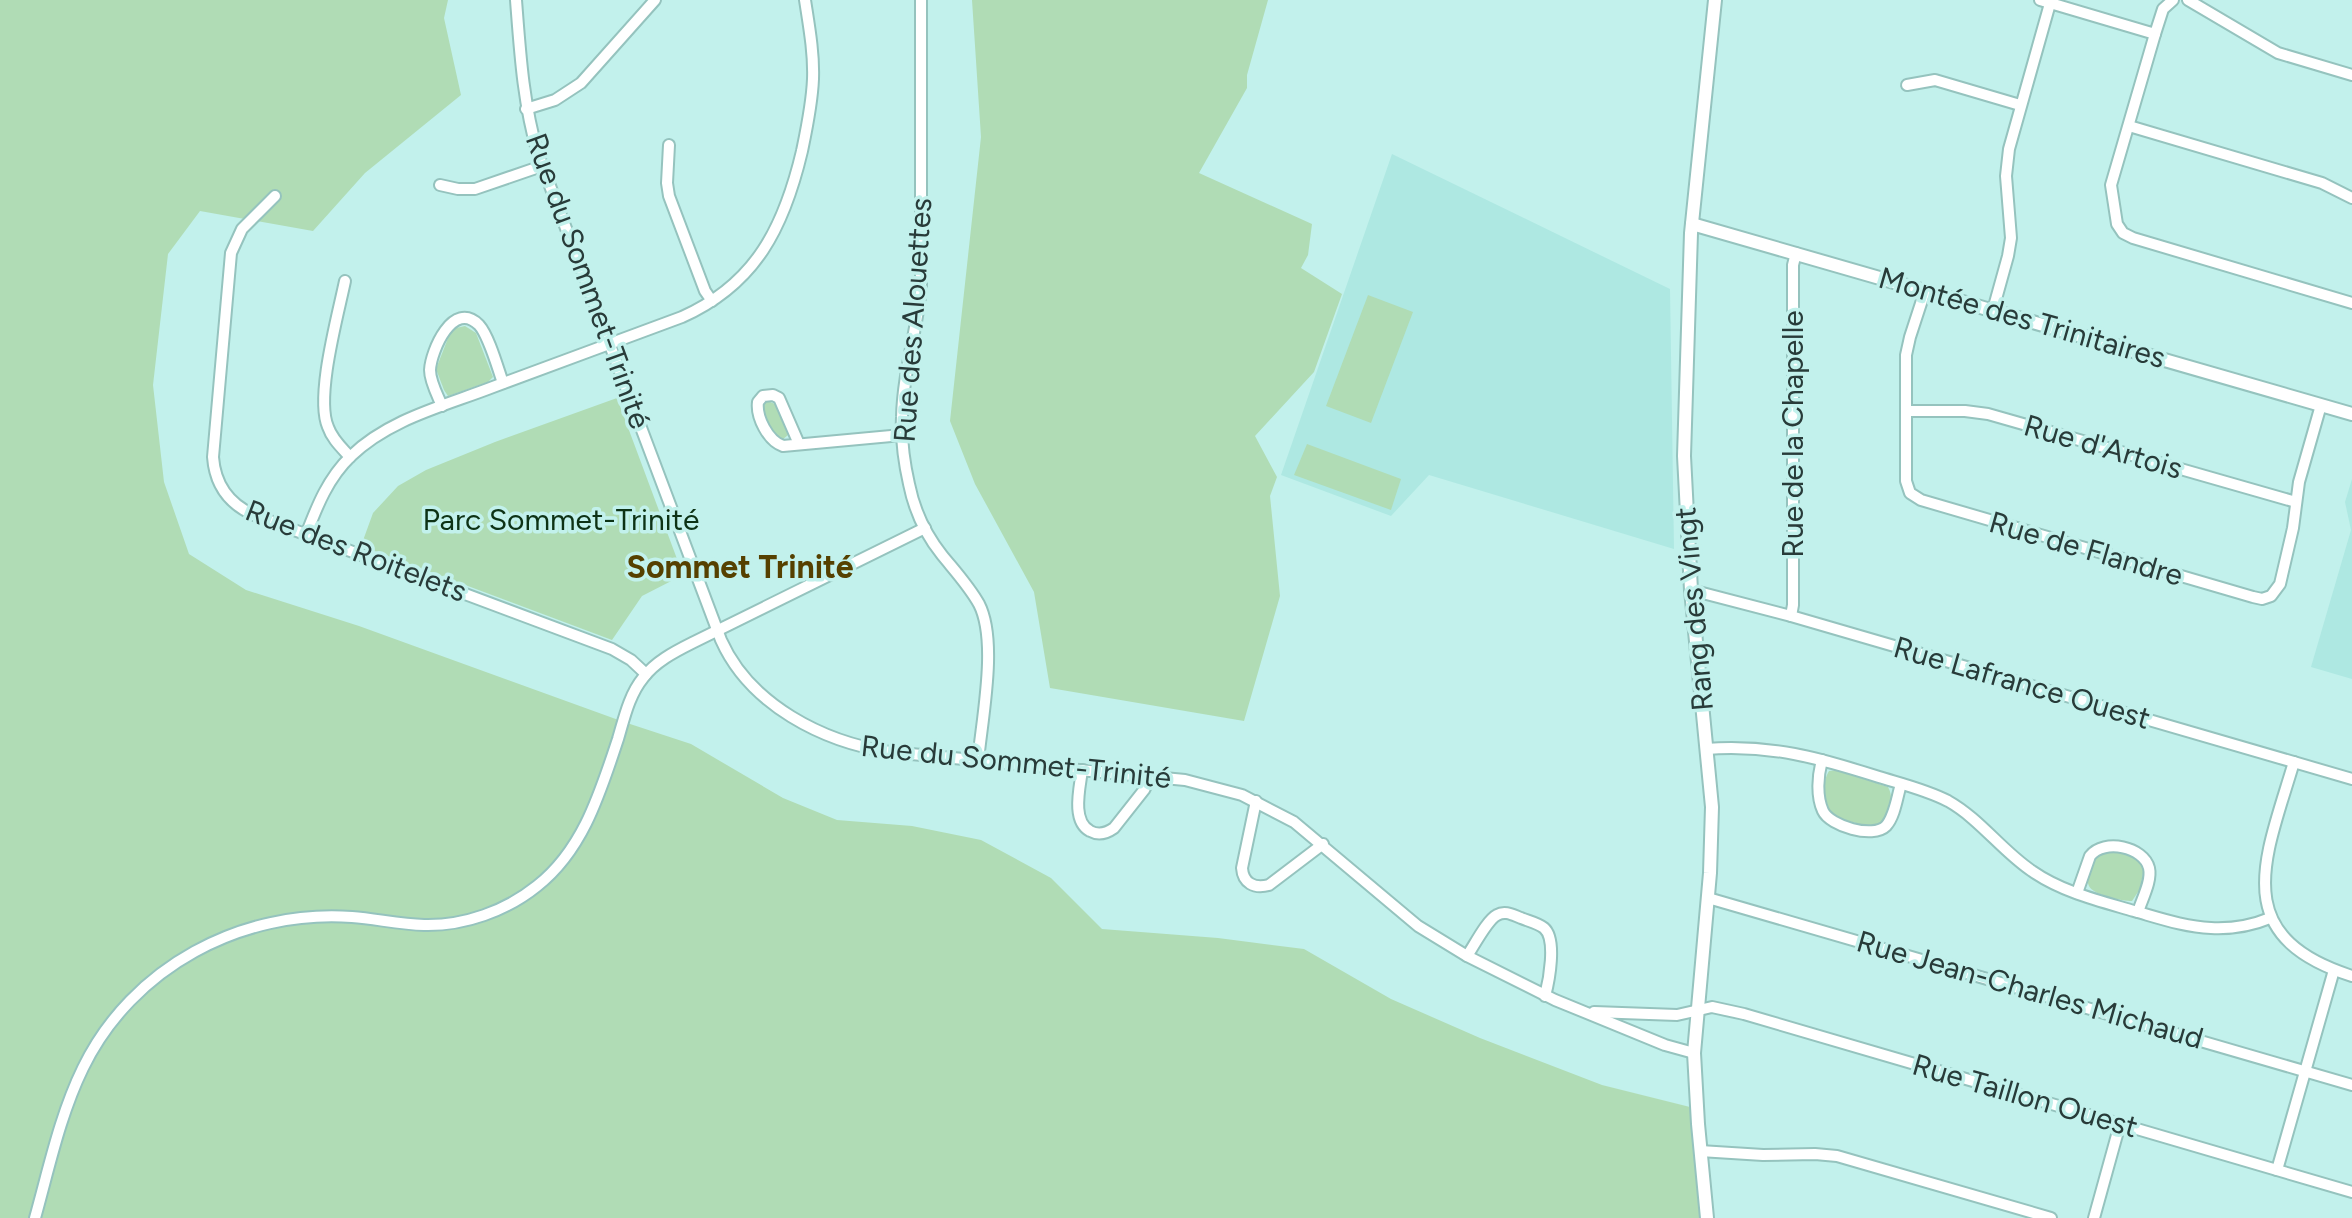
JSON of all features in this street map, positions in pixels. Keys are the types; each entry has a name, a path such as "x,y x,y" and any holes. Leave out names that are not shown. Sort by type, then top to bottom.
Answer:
{"street":[{"name":"Rue du Sommet-Trinité","path":"516,0 526,109 542,166 718,631 732,658 753,684 812,730 852,745 978,761 1151,776 1206,784 1256,801 1294,822 1410,920 1467,956 1545,996 1674,1048 1694,1053"},
{"path":"526,109 555,100 581,83 655,0"},
{"path":"306,535 325,489 350,457 387,429 682,317 712,301 746,272 775,232 791,194 808,121 813,62 805,0"},
{"name":"Rue des Alouettes","path":"921,0 921,290 905,385 902,435 912,496 925,528 978,603 986,623 989,645 978,761"},
{"name":"Rang des Vingt","path":"1707,1218 1694,1053 1708,898 1712,807 1691,590 1684,456 1692,224 1715,0"},
{"path":"2173,0 2163,9 2111,189 2117,224 2126,235 2352,303"},
{"path":"2188,0 2272,51 2352,75"},
{"path":"1993,310 2010,247 2007,167 2047,1 2155,34"},
{"path":"1907,85 1935,80 2020,105"},
{"path":"2129,126 2322,183 2352,198"},
{"path":"669,145 669,196 705,291 712,301"},
{"path":"440,185 475,189 542,166"},
{"name":"Rue des Roitelets","path":"275,196 242,229 231,253 213,463 220,485 239,507 254,515 612,649 646,674"},
{"name":"Montée des Trinitaires","path":"1692,224 2352,414"},
{"name":"Rue de la Chapelle","path":"1791,616 1793,278 1796,253"},
{"path":"345,281 329,355 324,408 328,429 350,457"},
{"name":"Rue de Flandre","path":"1925,291 1907,349 1907,484 1910,493 1918,499 2256,598 2268,597 2279,587 2302,471 2321,405"},
{"path":"442,406 430,368 445,329 455,320 468,319 480,326 503,383"},
{"path":"799,444 779,398 770,394 763,396 757,409 772,440 779,445 799,444 902,435"},
{"name":"Rue d'Artois","path":"1907,411 1988,414 2296,502"},
{"path":"35,1218 68,1105 85,1065 118,1016 152,981 209,943 256,925 326,916 423,925 450,923 477,917 521,897 552,873 579,837 598,794 630,700 646,674 679,650 925,528"},
{"name":"Rue Lafrance Ouest","path":"1691,590 1791,616 2352,779"},
{"path":"1706,749 1770,749 1822,760 1901,784 1951,803 2027,867 2052,883 2168,921 2210,928 2247,926 2270,918"},
{"path":"1822,760 1819,783 1824,813 1837,822 1863,831 1876,831 1887,824 1901,784"},
{"path":"2294,762 2265,869 2265,901 2270,918 2295,949 2312,960 2352,976"},
{"path":"1082,770 1080,818 1087,829 1099,833 1114,828 1144,790 1151,776"},
{"path":"1256,801 1242,868 1250,884 1259,887 1269,885 1323,844"},
{"path":"2077,893 2093,851 2107,845 2126,849 2144,858 2149,869 2149,879 2138,912"},
{"name":"Rue Jean-Charles Michaud","path":"1708,898 2352,1085"},
{"path":"1467,956 1491,919 1498,914 1509,914 1539,925 1546,930 1551,941 1545,996"},
{"path":"2277,1170 2334,970"},
{"name":"Rue Taillon Ouest","path":"1697,1009 1712,1007 1744,1014 2352,1192"},
{"name":"Rue du Sommet-Trinité","path":"1576,1009 1605,1014 1685,1015 1697,1009"},
{"path":"2094,1218 2120,1124"},
{"path":"1700,1151 1837,1156 2051,1218"}],"shaded area":[{"path":"1392,154 1670,289 1674,549 1429,475 1391,516 1281,475"},
{"path":"2352,479 2352,679 2311,667 2351,530 2345,502"}],"green space":[{"path":"0,0 448,0 444,18 461,95 365,173 313,231 200,211 168,254 153,385 164,482 189,554 246,590 359,626 691,744 783,798 837,820 912,826 981,840 1051,878 1102,929 1218,938 1304,949 1391,999 1480,1038 1602,1085 1690,1107 1700,1218 0,1218"},
{"path":"972,0 1268,0 1247,75 1247,88 1199,173 1312,224 1308,255 1301,268 1342,294 1314,372 1255,436 1277,477 1270,496 1280,596 1244,721 1050,688 1034,592 975,484 950,421 981,137"},
{"path":"1368,295 1413,312 1371,423 1326,406"},
{"path":"465,326 476,333 493,377 488,382 448,396 436,369 450,333"},
{"name":"Parc Sommet-Trinité","path":"617,398 683,575 642,596 612,640 361,546 373,513 398,486 426,470 495,442"},
{"path":"764,403 775,404 788,435 782,440 768,424"},
{"path":"1307,444 1401,479 1391,510 1294,475"},
{"path":"1837,770 1888,787 1890,803 1880,824 1866,826 1832,814 1826,805 1824,787 1829,771"},
{"path":"2103,851 2126,854 2144,868 2140,889 2132,901 2102,895 2089,886 2088,876 2097,856"}],"district":[{"name":"Sommet Trinité","path":"740,567"}]}
